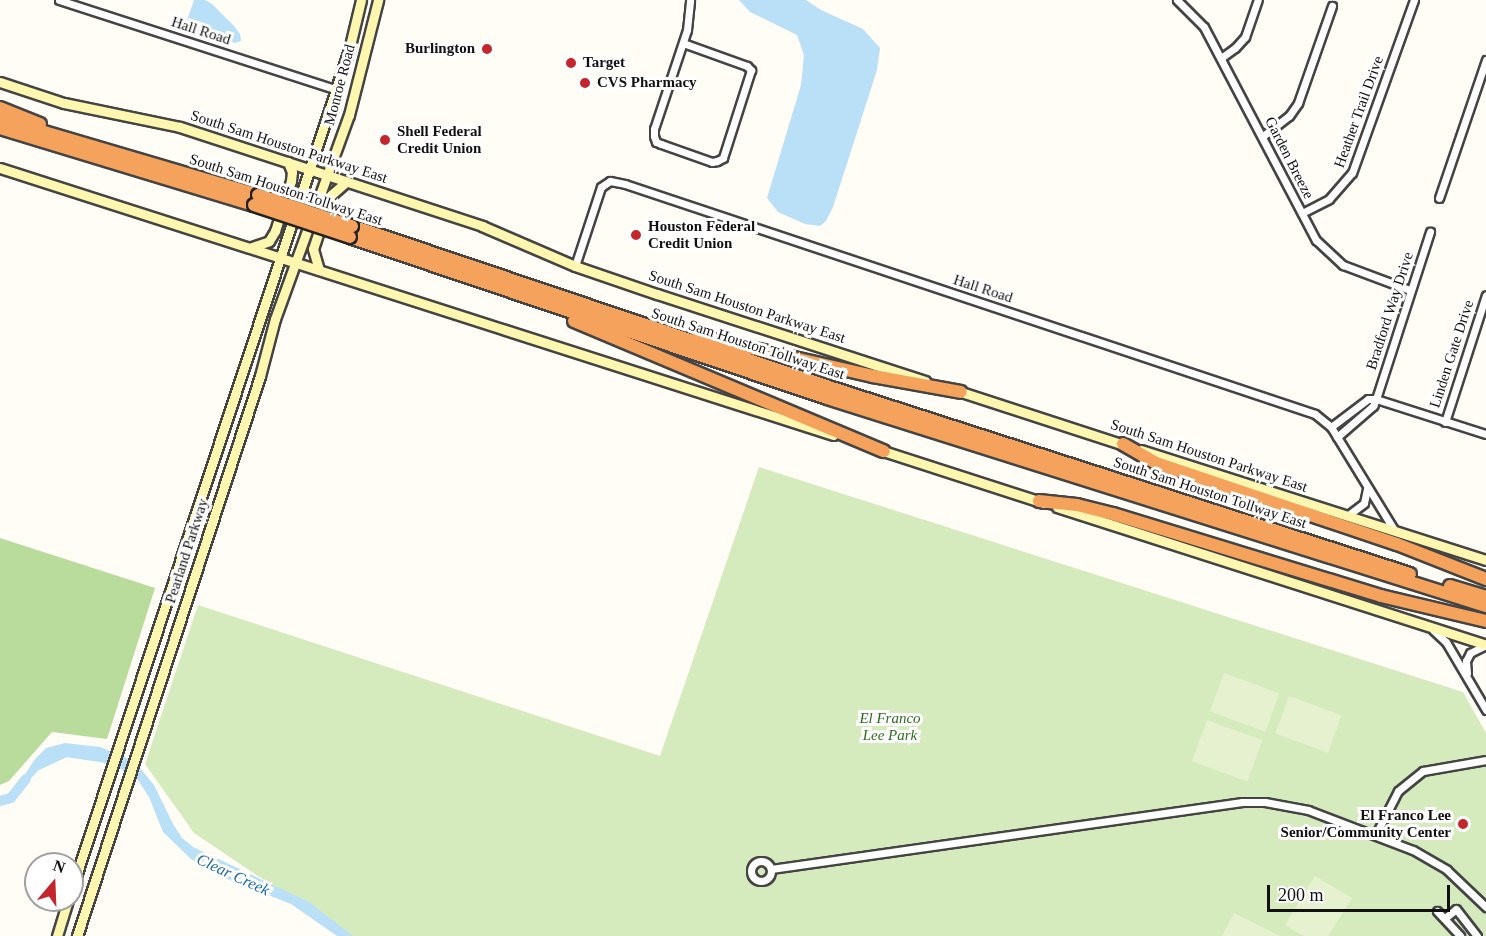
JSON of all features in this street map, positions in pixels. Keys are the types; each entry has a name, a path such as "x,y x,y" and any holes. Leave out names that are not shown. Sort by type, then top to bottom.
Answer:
{"highway":[{"path":"0,108 102,154"},
{"name":"South Sam Houston Tollway East","path":"0,119 102,154 256,200 1486,597"},
{"name":"South Sam Houston Tollway East","path":"0,128 102,154"},
{"path":"0,137 102,154"},
{"name":"South Sam Houston Tollway East","path":"351,231 538,302 827,398 1486,606"},
{"path":"538,302 565,318 884,451"},
{"path":"642,325 873,376 961,392"},
{"path":"1123,444 1156,463 1397,544 1486,579"},
{"path":"1040,501 1077,505 1113,514 1381,596 1486,621"}],"main road":[{"name":"Monroe Road","path":"309,169 349,50 361,0"},
{"name":"Monroe Road","path":"327,176 349,115 378,0"},
{"path":"349,50 364,54"},
{"name":"South Sam Houston Parkway East","path":"0,82 64,103 180,127 482,226 575,266 1486,560"},
{"path":"250,247 262,246 269,241 275,231 291,181 292,172 288,162"},
{"path":"0,168 1486,645"},
{"name":"Pearland Parkway","path":"83,852 309,169"},
{"name":"Pearland Parkway","path":"77,936 247,415 294,262 327,176"},
{"path":"319,270 313,249 331,195 346,182"},
{"path":"229,409 247,415"},
{"path":"186,543 204,548"},
{"path":"57,936 64,912"}],"street":[{"name":"Hall Road","path":"59,0 335,89"},
{"path":"683,43 747,66 752,75 723,158 712,162 656,142 654,129 683,43 690,0"},
{"name":"Garden Breeze","path":"1177,0 1204,27 1316,240 1343,265 1410,290"},
{"path":"1221,58 1245,37 1258,0"},
{"name":"Heather Trail Drive","path":"1302,213 1329,199 1352,173 1414,0"},
{"path":"1263,136 1289,116 1298,103 1332,6"},
{"path":"1439,198 1486,60"},
{"name":"Hall Road","path":"575,266 601,187 610,181 618,182 1302,408 1331,427 1396,532"},
{"name":"Bradford Way Drive","path":"1376,399 1430,232"},
{"name":"Linden Gate Drive","path":"1445,422 1486,295"},
{"path":"1331,427 1368,399 1376,399 1486,434"},
{"path":"1337,437 1373,406 1376,399"},
{"path":"1347,516 1364,503 1368,489"},
{"path":"1426,625 1446,642 1486,710"},
{"path":"1467,675 1466,661 1470,653 1486,645"},
{"path":"1376,834 1398,791 1423,771 1486,760"},
{"path":"771,869 1242,802 1300,808 1376,834 1439,864 1486,907"},
{"path":"1445,918 1456,909 1477,936"},
{"path":"1437,911 1460,936"}],"green space":[{"name":"El Franco Lee Park","path":"759,467 1463,692 1486,733 1486,936 342,936 310,911 194,833 145,764 198,605 660,756"},
{"path":"0,538 155,588 107,739 52,732 9,781 0,785"},
{"path":"1224,673 1279,693 1265,732 1210,712"},
{"path":"1289,696 1342,715 1328,753 1275,734"},
{"path":"1207,720 1262,740 1247,782 1192,761"},
{"path":"1315,876 1352,898 1328,936 1304,936 1285,925"},
{"path":"1234,913 1280,936 1222,936"}],"water":[{"path":"194,0 205,0 212,4 234,26 240,34 241,41 235,43 188,27 186,23"},
{"path":"739,0 806,0 821,10 863,29 880,48 877,70 833,207 826,221 820,226 805,224 778,212 767,198 801,85 804,55 797,35 750,12"},
{"path":"65,743 100,747 126,758 140,768 154,785 173,824 182,838 193,847 309,902 353,936 337,936 291,904 215,874 191,859 163,832 149,797 138,780 101,756 75,750 53,754 18,793 16,788 35,759 46,748"}],"waterway":[{"name":"Clear Creek","path":"38,765 66,752 106,758 117,764"},
{"name":"Clear Creek","path":"0,801 11,798 26,779"}],"place":[{"name":"Burlington","path":"487,49"},
{"name":"Target","path":"571,63"},
{"name":"CVS Pharmacy","path":"585,83"},
{"name":"Shell Federal Credit Union","path":"385,140"},
{"name":"Houston Federal Credit Union","path":"636,235"},
{"name":"El Franco Lee Senior/Community Center","path":"1463,824"}]}
